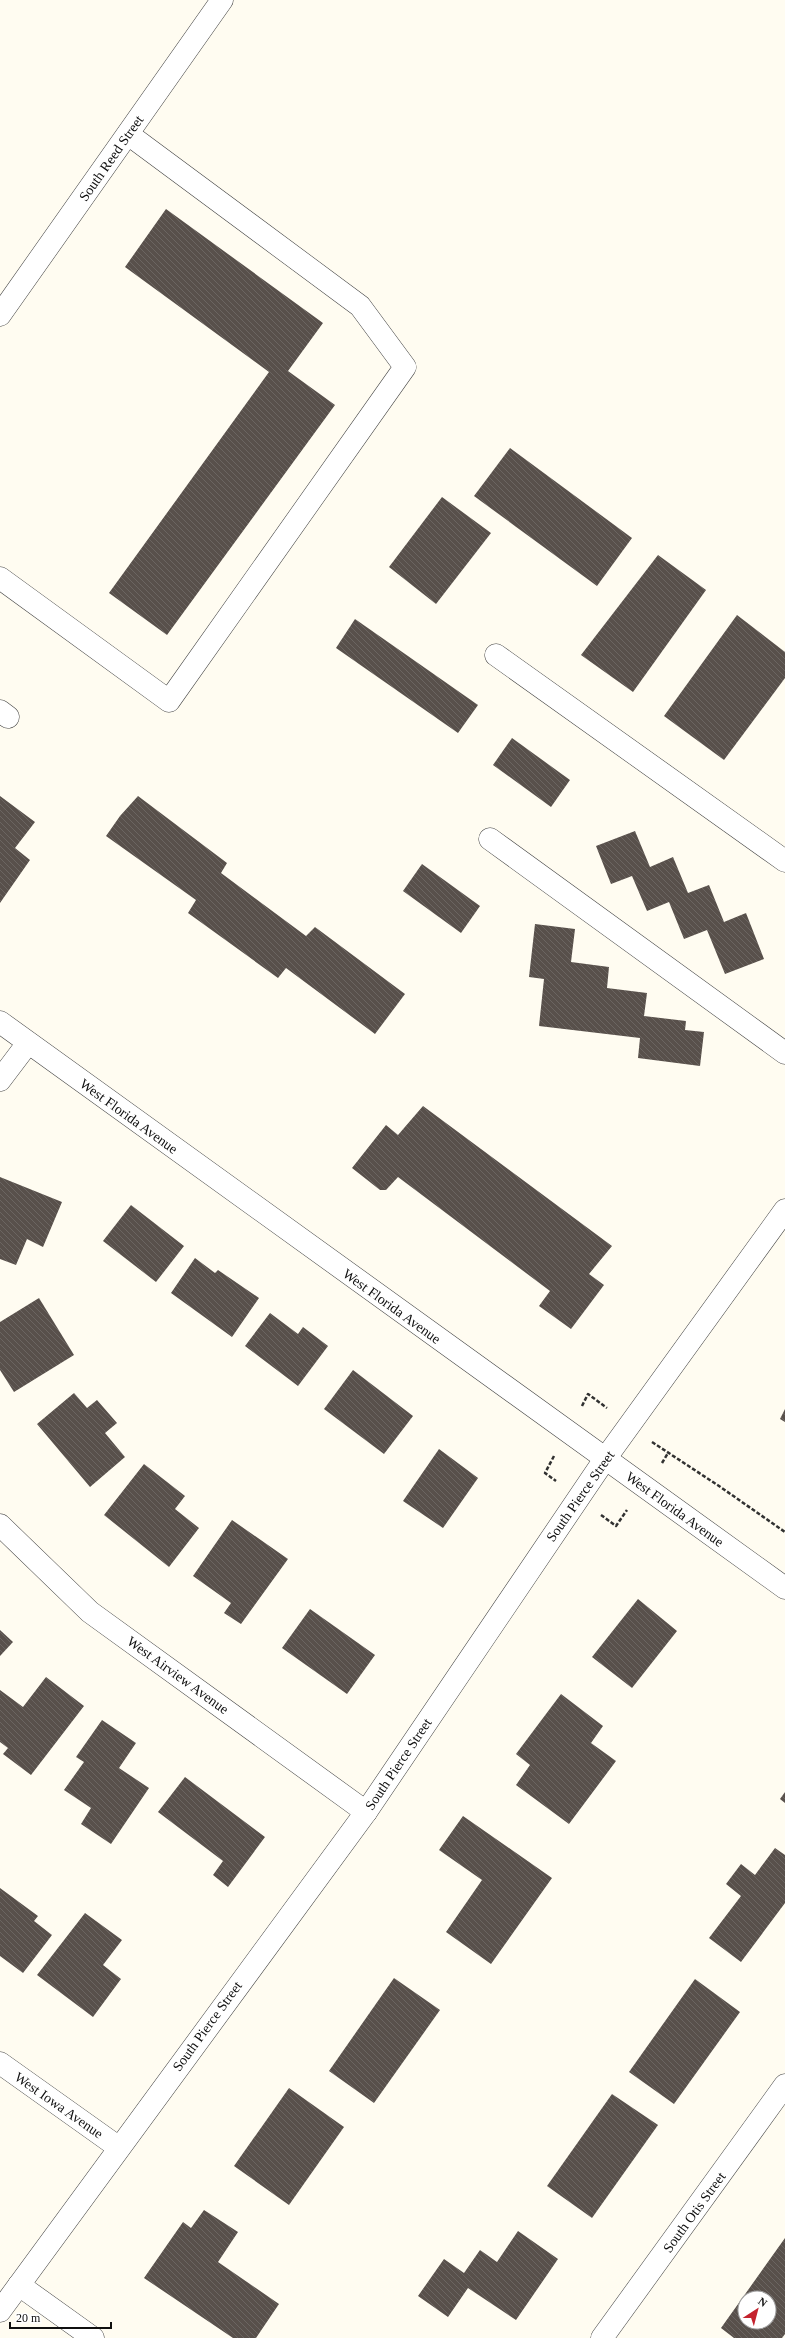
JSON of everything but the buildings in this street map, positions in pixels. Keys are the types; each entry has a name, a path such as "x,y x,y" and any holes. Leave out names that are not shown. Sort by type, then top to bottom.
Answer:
{"street":[{"name":"South Reed Street","path":"0,315 222,0"},
{"path":"0,578 169,702 405,366 360,306 128,134"},
{"path":"496,655 785,861"},
{"path":"490,839 785,1053"},
{"name":"West Florida Avenue","path":"0,1022 785,1588"},
{"path":"0,1080 28,1043"},
{"name":"South Pierce Street","path":"0,2311 118,2147 366,1812 605,1459 785,1210"},
{"name":"West Airview Avenue","path":"0,1526 90,1612 366,1812"},
{"name":"West Iowa Avenue","path":"0,2063 118,2147"},
{"name":"South Otis Street","path":"602,2338 785,2085"},
{"path":"19,2285 93,2338"}],"path":[{"path":"668,1453 785,1532"}]}
